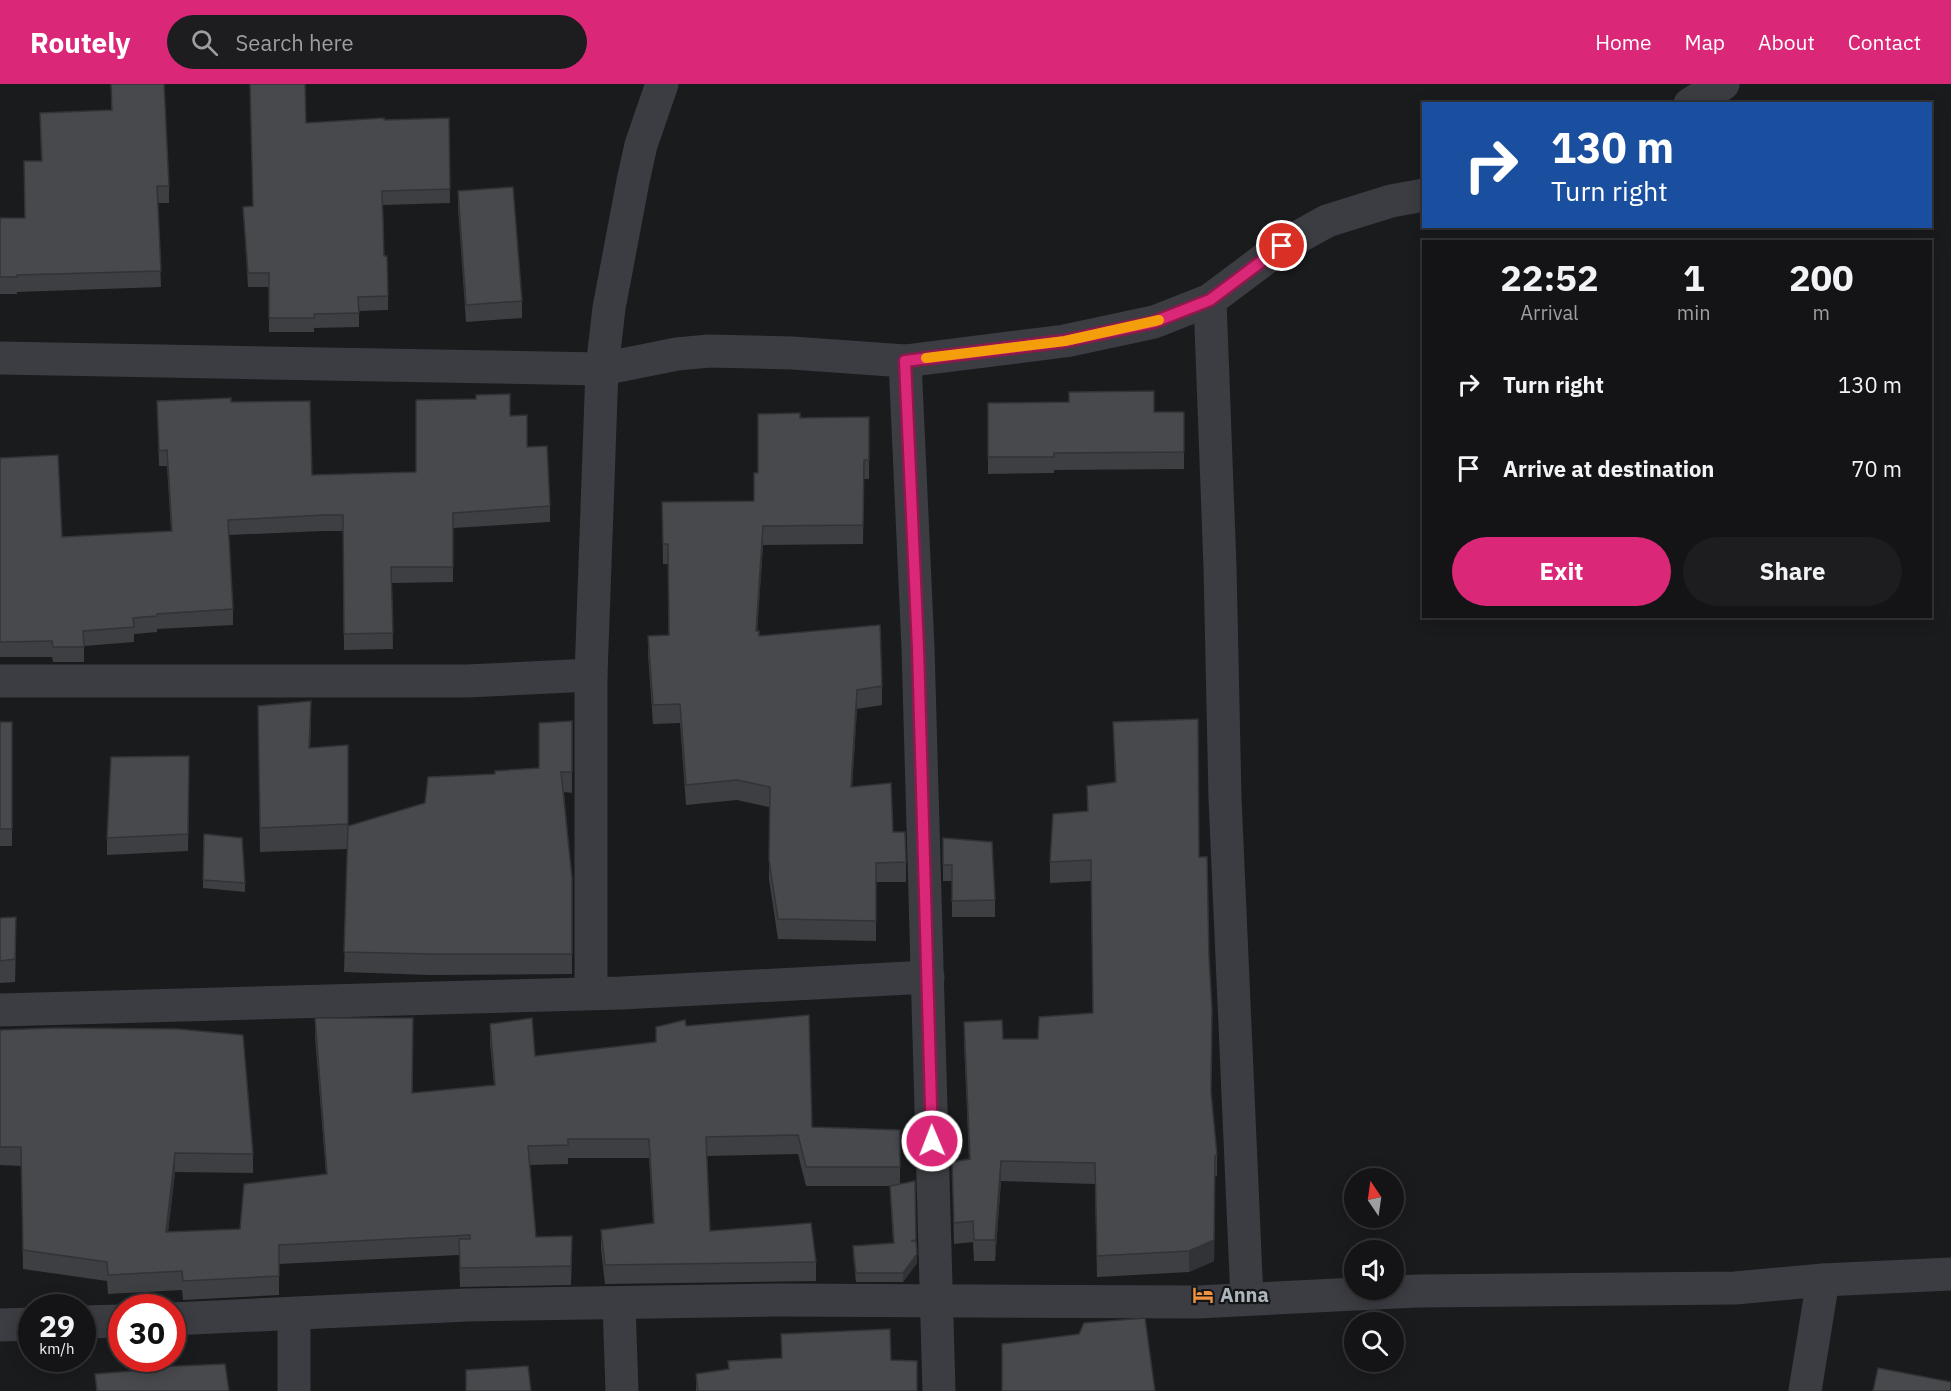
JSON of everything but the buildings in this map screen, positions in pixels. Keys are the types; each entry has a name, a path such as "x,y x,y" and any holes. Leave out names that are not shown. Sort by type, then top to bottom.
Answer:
{"street":[{"path":"591,993 591,675 602,369 609,308 633,180 641,145 662,84"},
{"path":"1693,102 1723,84"},
{"path":"0,358 602,369 677,354 709,351 792,353 905,361 1065,341 1154,322 1210,300 1282,246 1328,221 1391,201 1422,195"},
{"path":"1210,300 1220,567 1225,798 1247,1299"},
{"path":"905,361 918,648 939,1391"},
{"path":"0,681 467,681 591,675"},
{"path":"0,1010 591,993 928,977"},
{"path":"186,1318 467,1305 776,1300 1197,1302 1417,1291 1735,1288 1823,1280 1951,1274"},
{"path":"1805,1391 1823,1280"},
{"path":"619,1304 622,1391"},
{"path":"294,1314 294,1391"},
{"path":"0,1325 18,1324"}],"slow traffic":[{"path":"926,358 1065,341 1159,320"}],"place":[{"name":"Anna","path":"1203,1295"}],"route":[{"path":"932,1141 918,648 905,361 1065,341 1154,322 1210,300 1282,246"}]}
